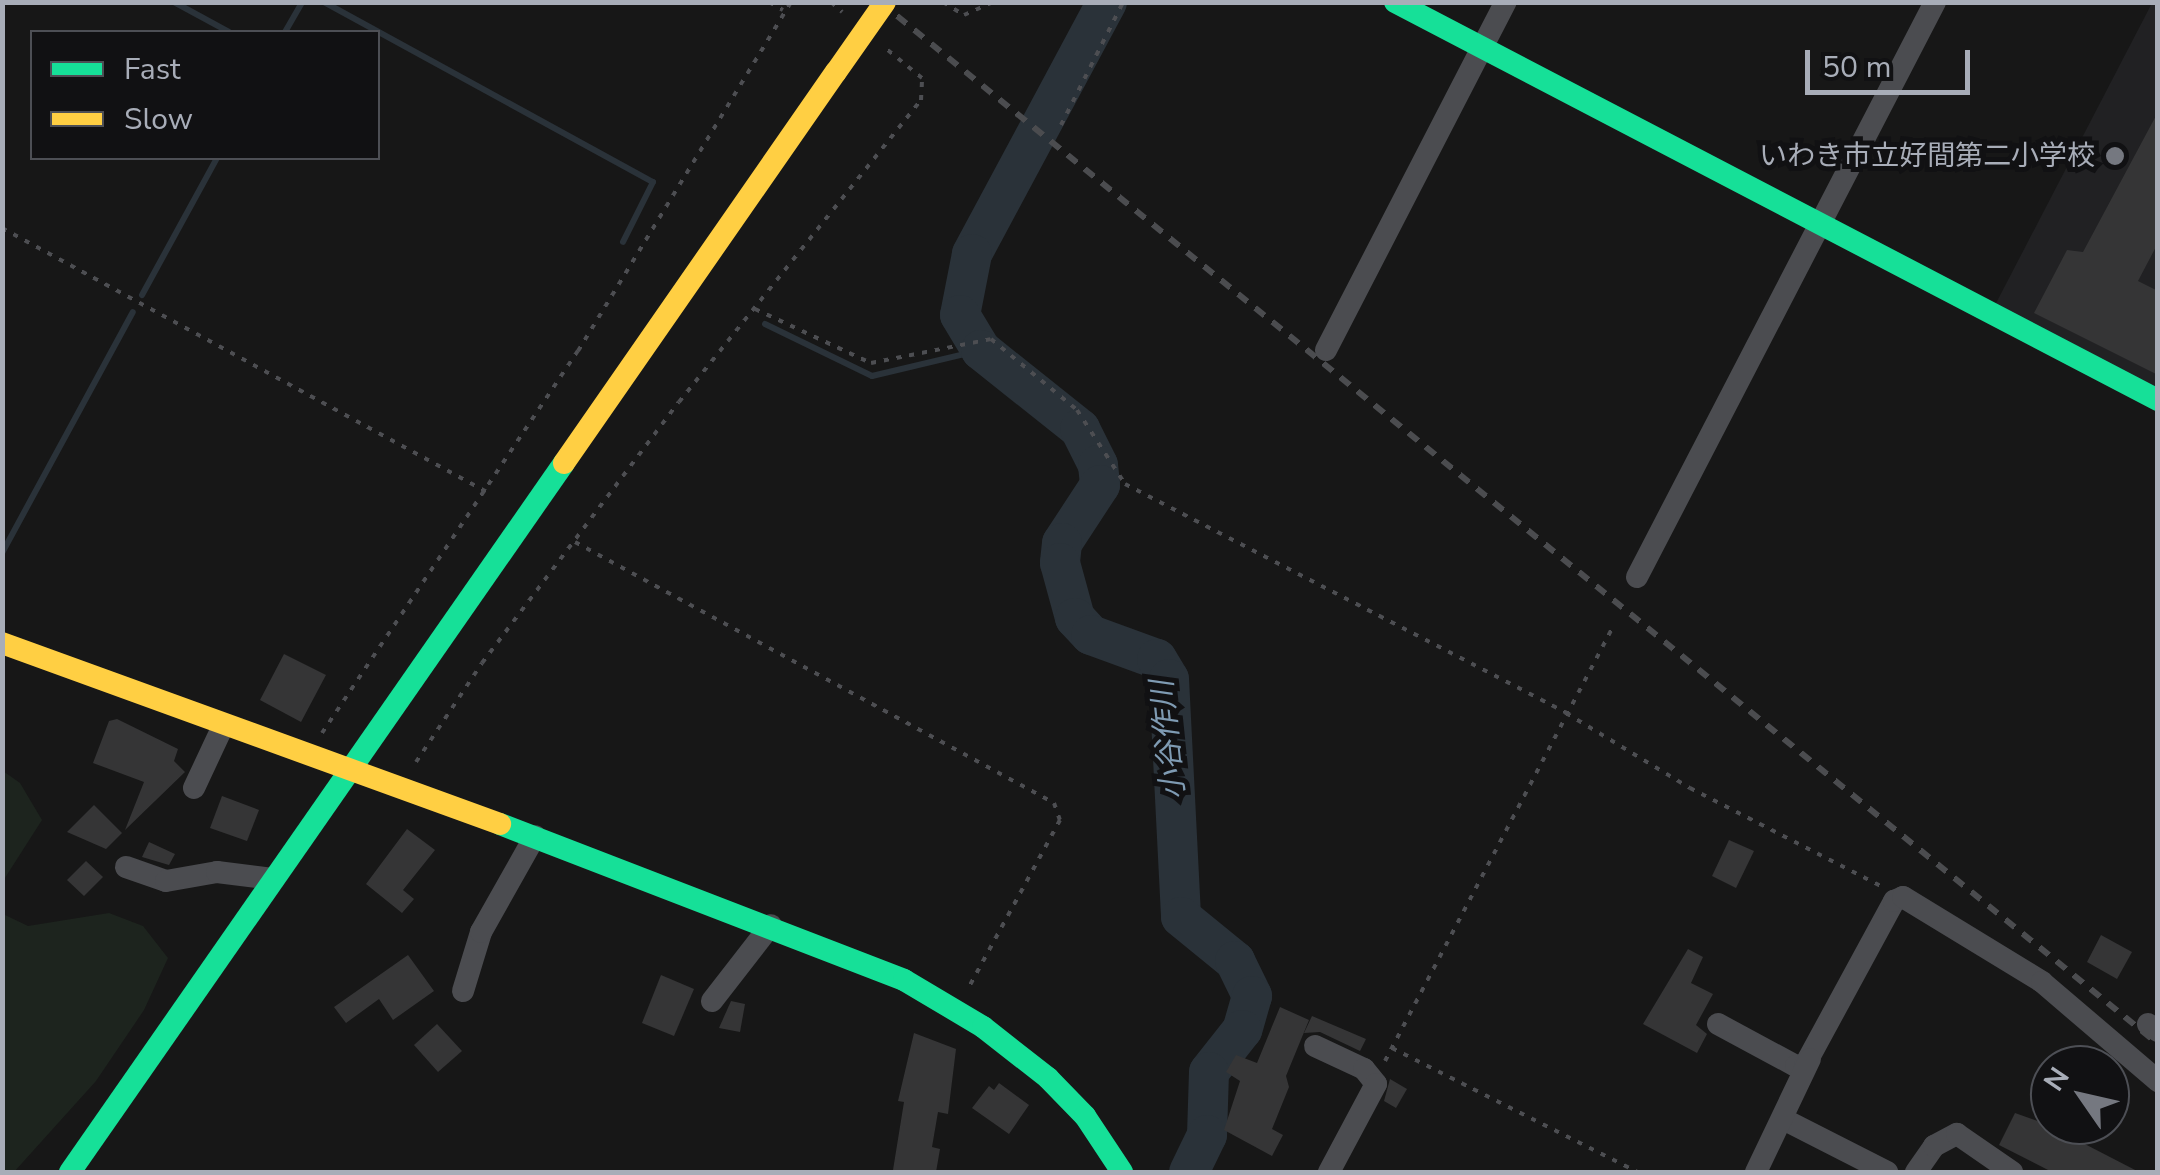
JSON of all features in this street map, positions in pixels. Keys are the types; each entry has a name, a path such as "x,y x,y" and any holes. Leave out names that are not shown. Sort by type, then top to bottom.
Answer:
{"street":[{"path":"70,1172 885,2"},
{"path":"1395,2 1818,228 2158,400"},
{"path":"1326,350 1506,2"},
{"path":"1637,577 1935,2"},
{"path":"2,643 305,757 401,786 890,974 956,1011 1022,1056 1104,1139 1122,1172"},
{"path":"194,788 223,726"},
{"path":"463,992 481,932 535,836"},
{"path":"126,867 166,881 231,872 272,880"},
{"path":"1756,1172 1810,1059 1894,901 1903,898 2042,982 2158,1081"},
{"path":"712,1001 771,926"},
{"path":"1718,1024 1796,1066 1810,1059"},
{"path":"1315,1046 1375,1079 1329,1172"},
{"path":"1783,1119 1887,1172"},
{"path":"1916,1172 1934,1146 1956,1134 2012,1172"},
{"path":"1102,1172 1104,1139"}],"path":[{"path":"769,2 784,11"},
{"path":"305,757 486,492 790,2"},
{"path":"830,2 846,15"},
{"path":"943,2 964,16 993,2"},
{"path":"1061,125 1123,2"},
{"path":"401,786 482,663 926,88 876,40"},
{"path":"2,228 486,492"},
{"path":"754,309 852,359 894,360 984,339 1078,410 1125,484 1566,713 1690,788 1903,898"},
{"path":"575,542 1054,803 1060,820 956,1011"},
{"path":"1375,1079 1612,627"},
{"path":"1392,1048 1638,1172"}],"shaded area":[{"name":"いわき市立好間第二小学校","path":"2152,3 2157,3 2157,393 1993,309"},
{"path":"3,771 20,783 42,820 3,881"},
{"path":"109,913 143,926 168,958 144,1010 96,1081 14,1172 3,1172 3,914 28,926"}],"building":[{"path":"2158,112 2158,243 2138,281 2158,291 2158,375 2034,313 2067,250 2083,252"},
{"path":"284,654 326,675 301,722 260,700"},
{"path":"117,719 178,749 174,761 185,772 125,830 144,782 93,763 109,721"},
{"path":"222,796 259,810 247,841 210,828"},
{"path":"94,805 122,833 106,849 67,832"},
{"path":"407,829 435,850 403,890 414,899 402,913 366,884"},
{"path":"1729,840 1754,851 1736,888 1712,876"},
{"path":"149,842 175,854 169,865 142,857"},
{"path":"86,861 103,877 84,896 67,880"},
{"path":"2101,935 2132,952 2117,979 2087,962"},
{"path":"1688,949 1703,957 1691,983 1713,994 1696,1025 1707,1034 1697,1053 1643,1024"},
{"path":"408,955 434,991 393,1020 379,999 346,1023 334,1007"},
{"path":"661,975 694,989 674,1036 642,1023"},
{"path":"731,1001 745,1004 740,1032 719,1028"},
{"path":"1280,1007 1309,1020 1286,1076 1289,1087 1272,1129 1283,1135 1272,1156 1224,1130 1240,1081 1226,1072 1236,1055 1257,1063"},
{"path":"1312,1016 1366,1039 1360,1051 1320,1032 1304,1033"},
{"path":"437,1024 462,1051 438,1072 414,1045"},
{"path":"914,1033 956,1049 948,1114 938,1112 932,1147 940,1149 936,1172 893,1170 904,1102 898,1101"},
{"path":"1390,1079 1407,1089 1396,1108 1384,1101"},
{"path":"999,1083 1029,1105 1009,1134 972,1108 989,1086 994,1090"},
{"path":"2015,1113 2030,1118 2030,1145 2087,1145 2139,1172 2052,1172 1999,1145"}],"waterway":[{"path":"174,2 225,30"},
{"path":"286,30 302,2"},
{"path":"324,2 375,30"},
{"name":"小谷作川","path":"1107,2 972,254 960,315 981,350 1080,429 1098,465 1100,485 1062,543 1060,563 1075,618 1091,635 1157,659 1169,679 1181,917 1235,961 1252,996 1242,1030 1209,1072 1207,1135 1189,1172"},
{"path":"380,33 653,182 623,242"},
{"path":"142,295 216,160"},
{"path":"2,553 133,312"},
{"path":"765,324 872,376 981,350"}],"railway":[{"path":"880,2 2158,1044"}],"traffic: fast":[{"path":"1395,2 2158,400"},
{"path":"70,1172 564,463"},
{"path":"500,824 904,980 983,1027 1048,1078 1085,1116 1122,1172"}],"traffic: slow":[{"path":"836,72 885,2"},
{"path":"564,463 836,72"},
{"path":"2,643 500,824"}],"place":[{"name":"いわき市立好間第二小学校","path":"2115,156"}]}
